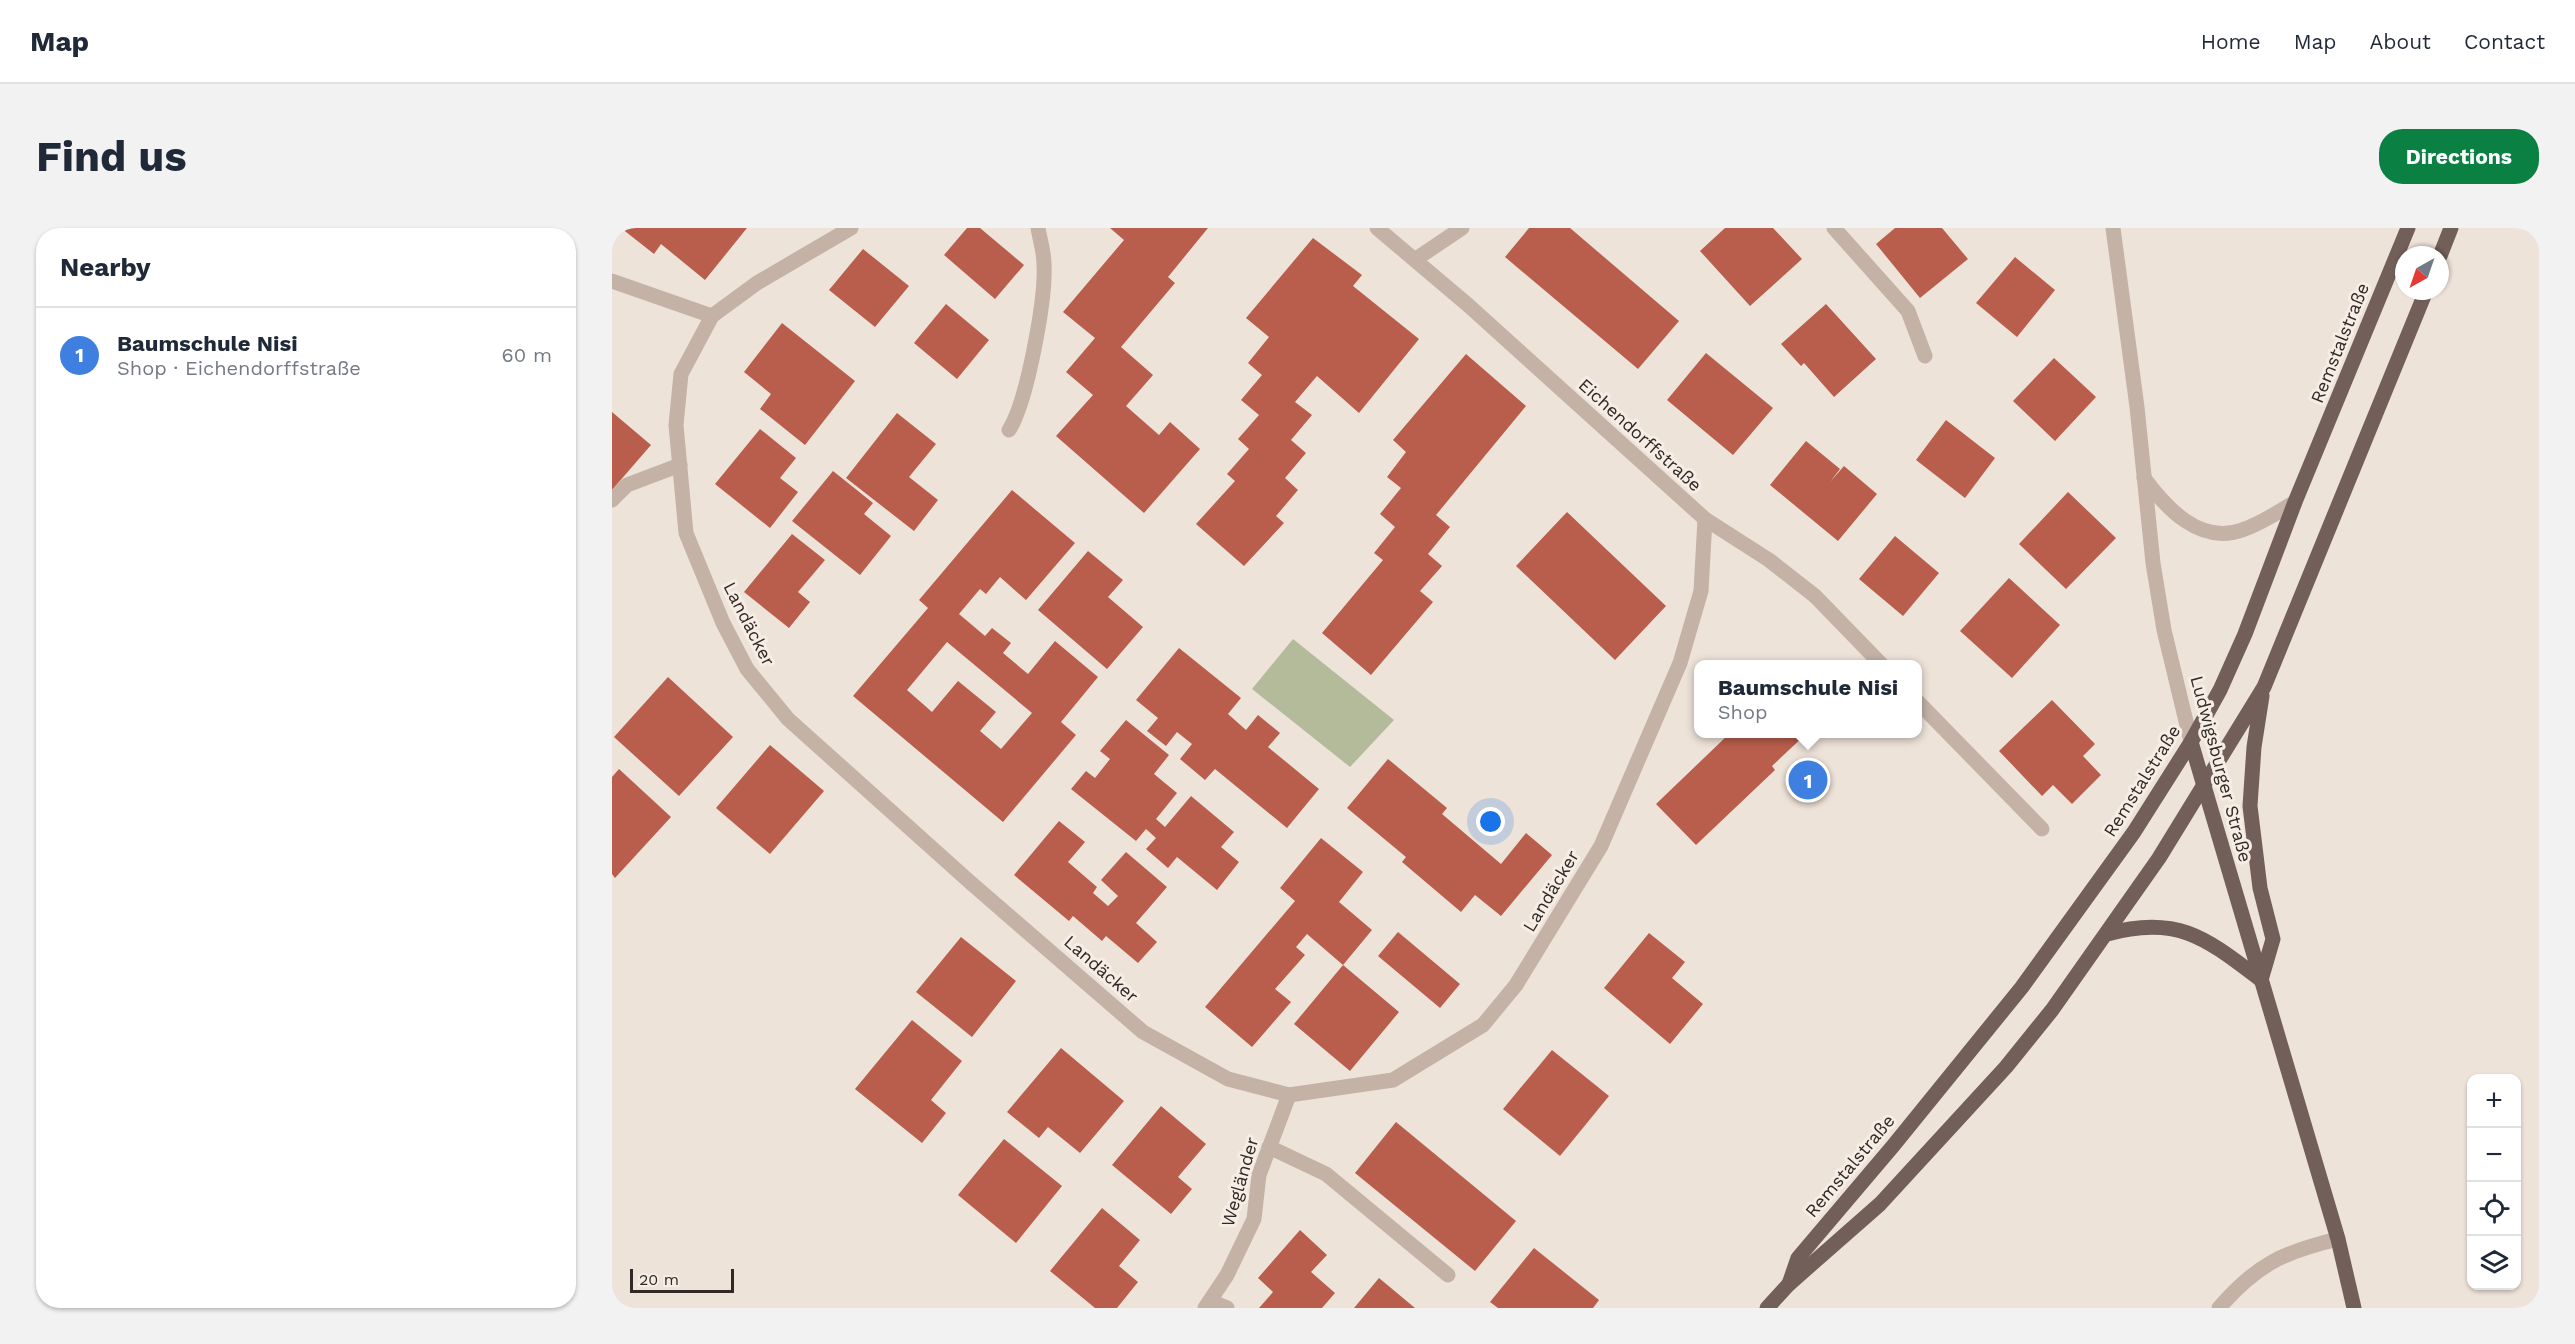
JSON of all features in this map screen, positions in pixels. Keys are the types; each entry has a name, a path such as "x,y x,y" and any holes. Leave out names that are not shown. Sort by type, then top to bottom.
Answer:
{"main road":[{"name":"Remstalstraße","path":"1789,1284 1798,1258 1893,1146 2022,987 2128,841 2191,742 2220,690 2245,634 2295,502 2408,228"},
{"path":"2444,246 2451,228"},
{"path":"1767,1308 1789,1284 1880,1204 1952,1128 2052,1010 2107,934 2205,786 2264,687 2422,300"},
{"path":"2107,934 2132,927 2182,930 2215,945 2261,980 2273,939 2260,888 2250,806 2254,747 2264,687"},
{"name":"Ludwigsburger Straße","path":"2191,742 2338,1239 2354,1308"}],"street":[{"name":"Landäcker","path":"851,228 757,283 712,316 681,374 676,425 686,533 723,623 747,669 788,719 970,883 1143,1032 1228,1079 1289,1095 1393,1080 1483,1025 1516,985 1601,846 1680,663 1701,591 1705,519"},
{"path":"1009,430 1018,416 1039,325 1044,265 1038,228"},
{"name":"Eichendorffstraße","path":"1377,228 1416,259 1705,519 1769,560 1815,596 1877,660"},
{"path":"1416,259 1462,228"},
{"path":"1834,228 1908,310 1925,356"},
{"name":"Ludwigsburger Straße","path":"2113,228 2164,630 2191,742"},
{"path":"614,278 712,316"},
{"path":"612,500 627,485 680,465"},
{"path":"2143,477 2164,505 2201,530 2221,533 2240,531 2295,502"},
{"path":"1922,707 2042,829"},
{"name":"Wegländer","path":"1207,1304 1227,1275 1254,1219 1259,1175 1289,1095"},
{"path":"1269,1147 1326,1174 1448,1275"},
{"path":"2219,1308 2240,1284 2259,1268 2309,1246 2338,1239"},
{"path":"1207,1304 1227,1308"}],"green space":[{"path":"1293,639 1394,720 1350,767 1252,689"}],"building":[{"path":"621,228 747,228 705,280 661,244 654,254"},
{"path":"967,228 980,228 1024,265 995,299 944,255"},
{"path":"1110,228 1208,228 1168,277 1175,283 1121,347 1153,375 1126,406 1159,435 1170,422 1200,449 1144,513 1056,436 1093,395 1066,372 1095,338 1063,312 1124,240"},
{"path":"1529,228 1570,228 1679,321 1638,369 1505,257"},
{"path":"1725,228 1773,228 1802,259 1750,306 1700,251"},
{"path":"1895,228 1942,228 1968,259 1920,298 1876,244"},
{"path":"1313,238 1362,275 1353,286 1419,339 1359,413 1317,376 1295,402 1312,415 1291,440 1306,453 1285,478 1298,490 1276,516 1284,523 1244,566 1196,524 1235,481 1227,474 1249,449 1238,439 1259,415 1241,400 1262,375 1248,363 1269,337 1246,318"},
{"path":"863,249 909,286 875,327 829,290"},
{"path":"2015,257 2055,290 2017,337 1976,303"},
{"path":"946,304 989,340 957,379 914,343"},
{"path":"1826,304 1876,359 1834,397 1804,363 1801,366 1781,344"},
{"path":"782,323 855,381 805,445 760,409 771,394 744,372"},
{"path":"1706,353 1773,408 1733,455 1667,400"},
{"path":"1466,354 1526,406 1436,515 1450,527 1428,554 1442,566 1420,591 1433,602 1371,675 1322,633 1383,560 1374,553 1395,527 1380,514 1401,488 1387,477 1406,452 1393,440"},
{"path":"2054,358 2096,397 2055,441 2013,401"},
{"path":"612,412 651,445 612,490"},
{"path":"897,413 936,444 909,477 938,500 914,531 846,478"},
{"path":"1946,420 1995,458 1965,498 1916,460"},
{"path":"760,429 796,458 780,478 798,492 770,528 715,484"},
{"path":"1806,441 1840,469 1830,482 1844,466 1877,494 1838,541 1770,485"},
{"path":"833,471 873,503 864,514 891,536 860,575 792,521"},
{"path":"1012,490 1075,543 1026,600 1000,577 986,594 980,589 959,614 985,636 992,628 1011,643 1003,653 1028,674 1055,641 1098,677 1061,722 1076,735 1003,822 853,696 928,608 919,600","holes":["947,642 1032,713 1001,749 980,731 996,712 958,681 932,712 907,690"]},
{"path":"2068,492 2116,538 2066,589 2019,544"},
{"path":"1567,512 1666,606 1615,660 1516,566"},
{"path":"792,534 825,560 798,592 810,602 789,628 744,592"},
{"path":"1895,536 1939,573 1903,616 1859,579"},
{"path":"1088,551 1123,580 1108,597 1143,627 1107,669 1038,610"},
{"path":"2009,578 2060,625 2012,678 1960,631"},
{"path":"1179,648 1241,698 1228,714 1246,730 1258,715 1280,733 1268,747 1319,789 1287,828 1215,769 1205,780 1180,759 1192,744 1177,732 1166,746 1147,731 1158,718 1136,700"},
{"path":"668,677 733,737 679,796 614,737"},
{"path":"2052,700 2095,744 2083,756 2101,775 2072,804 2053,785 2042,796 1999,751"},
{"path":"1126,720 1169,755 1154,774 1177,793 1156,819 1165,827 1191,796 1234,832 1221,847 1239,862 1217,890 1177,857 1168,868 1146,849 1156,838 1146,829 1136,841 1071,789 1086,771 1095,778 1110,759 1100,751"},
{"path":"1725,738 1802,738 1772,766 1775,770 1696,845 1656,804"},
{"path":"770,745 824,791 770,854 716,808"},
{"path":"1388,759 1447,808 1442,814 1501,864 1526,833 1552,855 1501,916 1475,895 1461,912 1402,862 1406,857 1347,808"},
{"path":"619,769 671,817 615,878 612,874 612,777"},
{"path":"1059,821 1085,842 1068,862 1097,887 1093,893 1108,906 1118,896 1101,880 1126,852 1167,887 1136,923 1157,942 1138,963 1106,936 1102,941 1073,916 1069,921 1014,875"},
{"path":"1321,838 1363,872 1339,902 1372,930 1343,965 1307,934 1296,947 1305,955 1275,989 1291,1002 1252,1047 1205,1007 1295,901 1280,888"},
{"path":"1398,932 1460,984 1440,1008 1378,956"},
{"path":"1649,933 1685,962 1672,978 1703,1004 1670,1044 1604,988"},
{"path":"961,937 1016,981 972,1037 916,992"},
{"path":"1343,965 1399,1012 1350,1071 1294,1024"},
{"path":"912,1020 962,1061 931,1100 946,1113 922,1143 855,1089"},
{"path":"1061,1048 1124,1101 1080,1153 1048,1127 1039,1138 1007,1112"},
{"path":"1552,1050 1609,1096 1560,1156 1503,1109"},
{"path":"1161,1106 1206,1144 1178,1177 1192,1189 1171,1214 1112,1165"},
{"path":"1396,1122 1516,1221 1475,1271 1355,1173"},
{"path":"1004,1139 1062,1186 1016,1243 958,1195"},
{"path":"1102,1208 1140,1240 1119,1266 1138,1282 1117,1308 1095,1308 1050,1271"},
{"path":"1300,1230 1327,1255 1311,1272 1335,1293 1322,1308 1259,1308 1273,1292 1258,1278"},
{"path":"1534,1248 1599,1300 1593,1308 1498,1308 1490,1302"},
{"path":"1379,1278 1415,1308 1354,1308"}],"place":[{"name":"Baumschule Nisi","path":"1808,780"}]}
